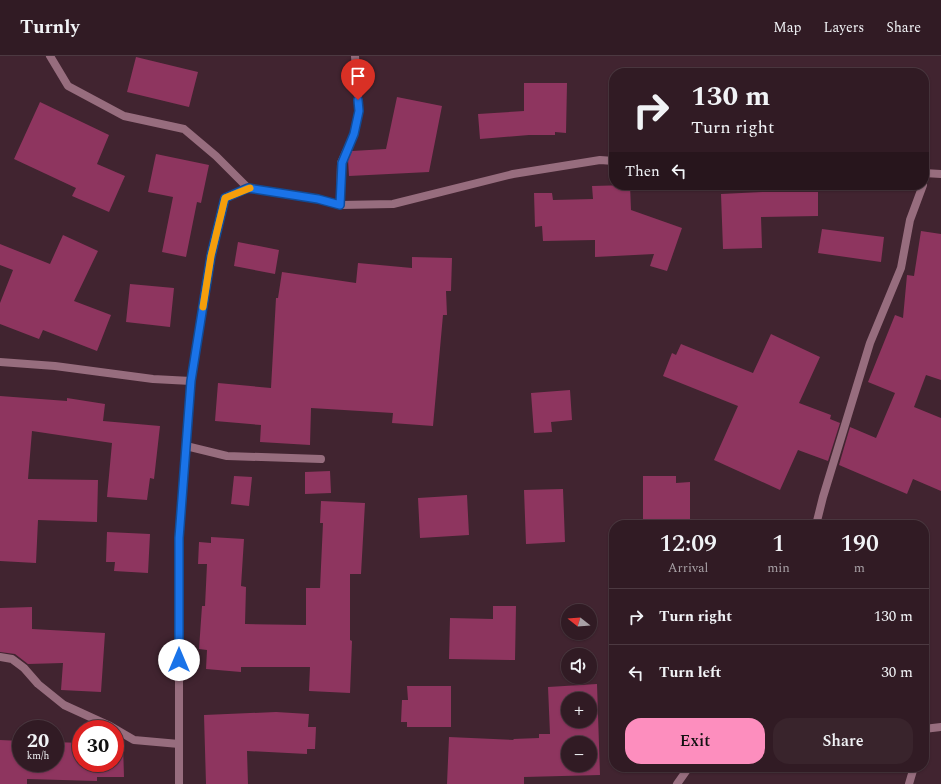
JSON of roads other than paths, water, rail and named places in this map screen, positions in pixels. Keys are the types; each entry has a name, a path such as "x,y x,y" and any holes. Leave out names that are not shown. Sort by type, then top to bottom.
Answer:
{"street":[{"path":"50,56 68,86 124,116 184,129 216,156 248,188"},
{"path":"340,205 342,163 354,134 359,111 355,56"},
{"path":"179,784 179,538 191,381 211,256 225,198 248,188 318,199 340,205 392,204 513,174 600,160 609,161"},
{"path":"929,174 941,174"},
{"path":"817,520 822,497 870,343 901,268 910,220 922,190"},
{"path":"0,362 55,366 153,379 191,381"},
{"path":"186,446 227,456 321,459"},
{"path":"0,657 12,659 24,668 38,684 64,705 110,726 134,740 179,744"},
{"path":"929,730 941,727"},
{"path":"677,784 685,772"},
{"path":"909,784 913,772"}]}
